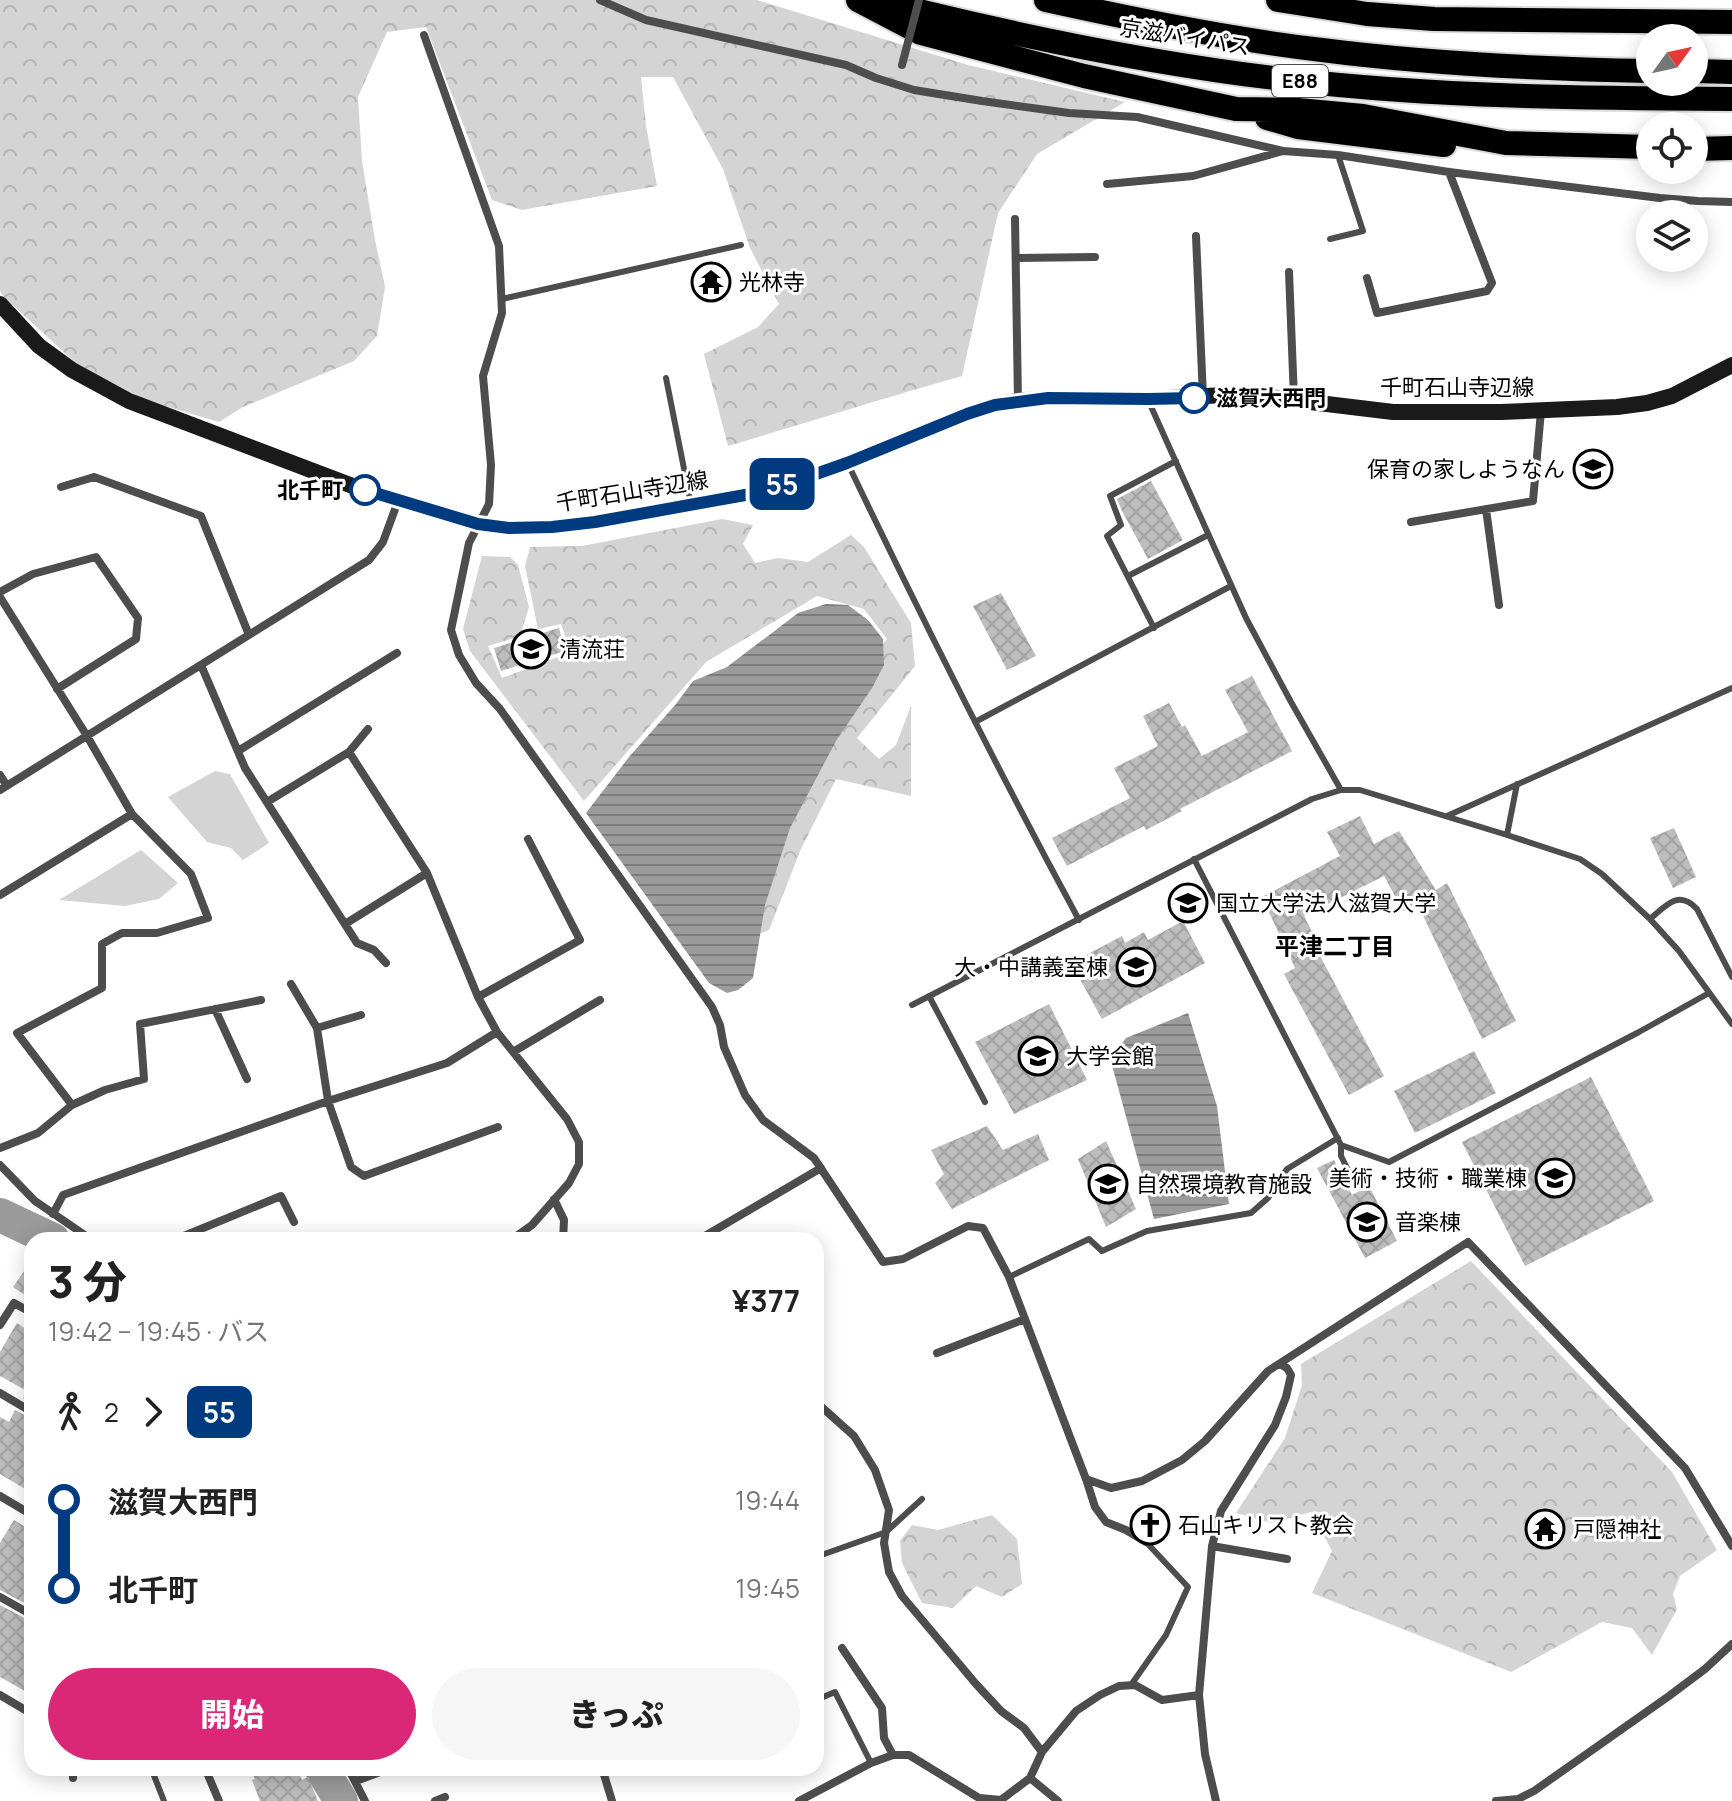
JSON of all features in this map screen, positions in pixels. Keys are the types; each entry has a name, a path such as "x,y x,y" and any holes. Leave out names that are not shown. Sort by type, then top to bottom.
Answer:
{"highway":[{"path":"858,0 921,33 1084,76 1236,109 1298,110 1363,116 1506,143 1636,147"},
{"name":"京滋バイパス","path":"875,0 1073,46 1291,80 1399,90 1508,95 1732,99"},
{"name":"京滋バイパス","path":"1046,0 1153,24 1333,52 1480,65 1636,71"},
{"path":"1278,0 1367,14 1434,19 1732,22"},
{"path":"1708,71 1732,72"},
{"path":"1708,149 1732,148"}],"main road":[{"name":"千町石山寺辺線","path":"0,304 39,346 72,370 129,401 358,488 478,524 509,528 595,522 745,495 847,463 967,414 1018,401 1244,394 1393,412 1617,407 1672,396 1732,365"}],"street":[{"path":"600,0 646,20 846,65 914,90 1069,113 1137,117 1283,151 1338,155 1660,198 1732,202"},
{"path":"897,84 919,0"},
{"path":"424,35 499,246 502,299 502,313 483,376 491,465 489,504 469,543 451,630 459,655 476,683 500,709 712,1007 720,1025 724,1047 745,1095 763,1120 814,1158 883,1262 903,1259 968,1226 983,1228 1009,1277 1095,1507 1106,1522 1146,1542"},
{"path":"1107,184 1193,176 1283,151"},
{"path":"1367,278 1377,313 1487,291 1492,283 1449,172"},
{"path":"1015,219 1018,401"},
{"path":"1196,236 1203,397"},
{"path":"1017,258 1095,257"},
{"path":"1289,272 1294,399"},
{"path":"1411,522 1533,501 1541,410"},
{"path":"61,487 94,477 201,516 249,635"},
{"path":"0,775 4,788 369,560 383,542 398,501"},
{"path":"1486,509 1499,605"},
{"path":"57,689 136,639 138,618 96,557 33,574 0,595 132,814 191,874 208,918 157,933 122,933 102,944 102,988 17,1033 72,1105"},
{"path":"238,751 397,653"},
{"path":"201,665 245,768 357,943 374,950 386,963"},
{"path":"267,802 349,752 368,729"},
{"path":"349,752 427,873 478,997 497,1032 567,1119 579,1142 579,1164 569,1183 522,1232"},
{"path":"0,895 132,814"},
{"path":"478,997 580,940 528,839"},
{"path":"345,924 427,873"},
{"path":"291,984 317,1028 328,1101 351,1167 364,1176 498,1127"},
{"path":"0,1148 38,1133 72,1105 105,1090 144,1079 140,1024 261,1000"},
{"path":"513,1052 600,1000"},
{"path":"215,1009 247,1079"},
{"path":"317,1028 361,1015"},
{"path":"53,1214 63,1195 328,1101 447,1063 497,1032"},
{"path":"0,1165 35,1201 80,1232"},
{"path":"712,1232 821,1168"},
{"path":"193,1232 281,1196 294,1222"},
{"path":"554,1199 564,1220 563,1232"},
{"path":"1086,1479 1111,1488 1142,1481 1182,1460 1205,1441 1268,1371 1468,1242 1685,1468 1732,1546"},
{"path":"0,1325 14,1303 24,1309"},
{"path":"937,1353 1025,1319"},
{"path":"1216,1801 1205,1754 1199,1695 1212,1546 1221,1511 1275,1425 1286,1397 1291,1375 1280,1364"},
{"path":"0,1393 24,1407"},
{"path":"824,1409 854,1436 875,1470 889,1510 884,1543 889,1572 902,1596 976,1684 1001,1711 1024,1728 1042,1752"},
{"path":"1,1498 24,1511"},
{"path":"1212,1546 1287,1559"},
{"path":"0,1597 24,1610"},
{"path":"1496,1801 1518,1799 1534,1791 1669,1696 1732,1644"},
{"path":"842,1648 882,1708 884,1738 893,1755"},
{"path":"799,1801 871,1763 893,1755 909,1755 979,1798 1001,1800 1030,1778 1042,1752 1076,1711 1100,1695 1119,1686 1135,1685 1162,1700 1199,1695"},
{"path":"0,1695 24,1709"},
{"path":"208,1776 219,1801"},
{"path":"353,1776 365,1801"},
{"path":"356,1781 369,1776"},
{"path":"604,1776 612,1801"},
{"path":"1030,1778 1058,1801"},
{"path":"435,1801 445,1797"}],"lane":[{"path":"1330,239 1363,231 1338,155"},
{"path":"502,299 741,245"},
{"path":"666,378 691,504"},
{"path":"1148,399 1231,586 1341,790"},
{"path":"1154,628 1107,536 1121,525 1110,496 1176,461"},
{"path":"847,463 913,600 1079,920"},
{"path":"1128,576 1208,535"},
{"path":"975,722 1231,586"},
{"path":"1447,816 1732,688"},
{"path":"1507,835 1517,784"},
{"path":"912,1005 1312,799 1341,790 1360,790 1580,859 1602,874 1650,919 1679,951 1732,1024"},
{"path":"1194,859 1340,1141 1341,1156 1355,1184"},
{"path":"1650,919 1675,900 1683,899 1691,903 1732,977"},
{"path":"1340,1141 1389,1162 1709,993"},
{"path":"929,996 985,1102"},
{"path":"1009,1277 1089,1239 1102,1251 1147,1231 1251,1213 1268,1198 1287,1169 1340,1141"},
{"path":"824,1554 886,1532 922,1499"},
{"path":"1131,1685 1166,1635 1188,1587 1146,1542"},
{"path":"824,1697 835,1692 871,1763"},
{"path":"154,1776 164,1801"}],"green space":[{"path":"0,0 757,0 968,65 1125,102 1037,154 998,213 962,376 728,446 704,354 758,327 779,304 750,248 723,169 673,77 641,77 657,186 522,210 492,200 426,27 387,32 358,97 362,161 385,287 377,336 354,361 243,407 219,422 148,401 79,366 0,291"},
{"path":"722,519 753,525 743,544 755,563 778,558 808,562 851,535 864,547 911,623 915,666 857,738 879,759 896,745 911,706 911,796 836,779 801,849 769,930 749,938 775,832 846,691 887,639 864,609 817,596 706,662 584,801 470,651 463,629 482,556 510,557 518,565 529,607 520,636 488,646 502,678 571,652 561,624 538,629 525,566 530,547 582,546"},
{"path":"215,771 230,774 269,843 243,860 231,848 207,842 168,797"},
{"path":"141,850 178,883 159,899 125,906 59,900"},
{"path":"1471,1261 1672,1472 1717,1550 1680,1576 1673,1594 1677,1609 1652,1655 1632,1628 1602,1622 1511,1672 1312,1593 1332,1551 1311,1512 1271,1523 1236,1513 1285,1438 1302,1385 1301,1364"},
{"path":"992,1515 1017,1539 1022,1584 1002,1597 976,1586 953,1608 922,1603 902,1563 900,1541 912,1525 938,1530"}],"shaded area":[{"path":"826,604 848,605 868,620 883,639 884,665 836,741 790,828 765,905 753,978 738,990 727,993 709,983 586,813 693,681 727,667 798,613"},
{"path":"1188,1013 1217,1106 1229,1204 1154,1219 1110,1058 1126,1038"}],"building":[{"path":"1151,481 1183,540 1148,559 1117,499"},
{"path":"1001,593 1036,656 1007,670 973,606"},
{"path":"559,628 565,651 501,671 494,648"},
{"path":"1252,676 1292,751 1146,830 1144,826 1067,866 1052,838 1130,798 1114,768 1158,746 1143,716 1169,703 1202,756 1248,732 1225,690"},
{"path":"1360,816 1374,844 1399,831 1436,890 1447,883 1516,1021 1482,1039 1417,903 1403,911 1384,876 1304,916 1322,952 1319,954 1384,1076 1349,1095 1284,974 1295,968 1262,897 1340,856 1327,832"},
{"path":"1674,828 1696,877 1673,888 1650,838"},
{"path":"1183,921 1205,963 1102,1019 1071,963 1122,936 1125,943 1144,932 1148,940"},
{"name":"大学会館","path":"1049,1004 1087,1080 1014,1114 975,1042"},
{"path":"1474,1051 1496,1093 1415,1133 1394,1091"},
{"name":"美術・技術・職業棟","path":"1591,1077 1654,1201 1525,1266 1462,1142"},
{"path":"987,1126 1003,1150 1038,1134 1049,1160 952,1209 935,1183 944,1174 931,1150"},
{"path":"1106,1141 1136,1209 1106,1227 1078,1159"},
{"path":"1334,1160 1352,1195 1369,1186 1397,1241 1365,1258 1317,1168"},
{"path":"24,1271 24,1295 13,1287"},
{"path":"17,1323 24,1328 24,1389 0,1376 0,1352"},
{"path":"15,1410 24,1415 24,1488 0,1474 0,1417 9,1422"},
{"path":"14,1520 24,1526 24,1603 0,1590 0,1543"},
{"path":"0,1605 24,1618 24,1690 0,1677"},
{"path":"254,1776 300,1776 302,1780 308,1777 318,1801 260,1801 252,1780"}],"waterway":[{"path":"0,1215 36,1232"},
{"path":"326,1776 341,1801"}],"bus line":[{"name":"55","path":"365,490 478,524 509,528 552,527 745,495 847,463 995,405 1048,398 1194,398"}],"place":[{"name":"光林寺","path":"711,282"},
{"name":"滋賀大西門","path":"1194,398"},
{"name":"保育の家しようなん","path":"1593,469"},
{"name":"北千町","path":"365,490"},
{"name":"清流荘","path":"531,649"},
{"name":"国立大学法人滋賀大学","path":"1188,903"},
{"name":"大・中講義室棟","path":"1136,967"},
{"name":"大学会館","path":"1038,1056"},
{"name":"美術・技術・職業棟","path":"1555,1178"},
{"name":"自然環境教育施設","path":"1108,1184"},
{"name":"音楽棟","path":"1367,1222"},
{"name":"石山キリスト教会","path":"1150,1525"},
{"name":"戸隠神社","path":"1545,1529"}],"district":[{"name":"平津二丁目","path":"1335,947"}]}
